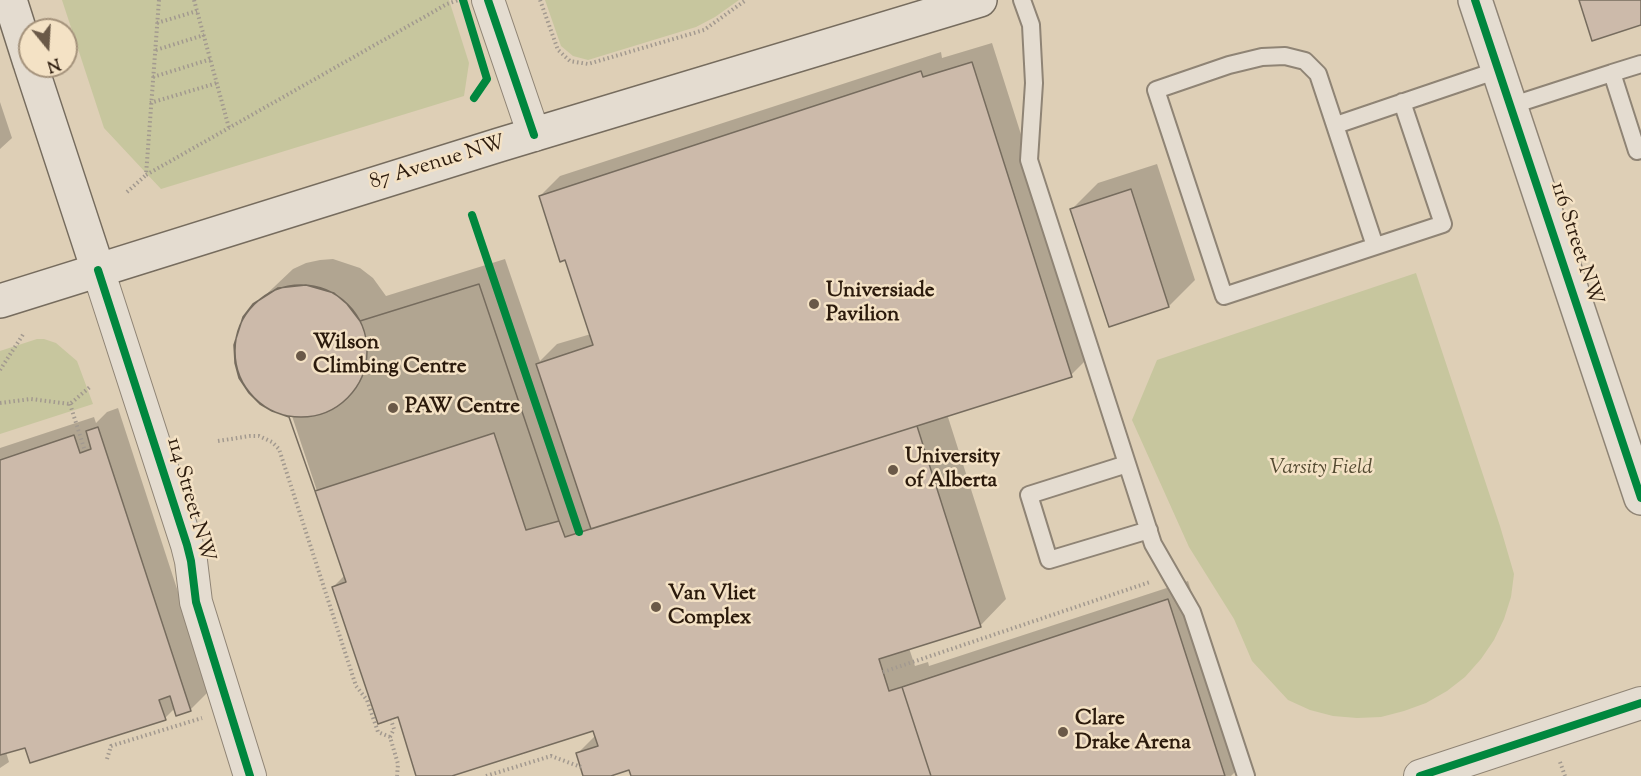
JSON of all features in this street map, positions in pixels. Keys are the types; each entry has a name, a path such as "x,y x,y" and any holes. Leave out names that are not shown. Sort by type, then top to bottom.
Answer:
{"main road":[{"name":"114 Street NW","path":"10,0 18,24"},
{"name":"87 Avenue NW","path":"0,301 534,135 980,0"},
{"name":"116 Street NW","path":"1475,0 1641,498"},
{"name":"114 Street NW","path":"36,78 98,270"}],"street":[{"path":"488,0 534,135"},
{"name":"114 Street NW","path":"98,270 187,545 196,602 250,776"},
{"path":"1420,776 1641,702"}],"lane":[{"path":"1022,0 1031,25 1034,83 1029,160 1149,530 1154,544 1192,612 1246,776"},
{"path":"1375,246 1317,74 1305,61 1285,56 1262,57 1229,65 1156,90 1224,296 1443,224 1402,102"},
{"path":"1510,106 1641,64"},
{"path":"1336,126 1498,70"},
{"path":"1612,73 1637,151 1641,149"},
{"path":"1127,464 1029,495 1050,560 1149,530"}],"path":[{"path":"146,175 159,0"},
{"path":"194,0 229,128"},
{"path":"127,192 146,175 447,4 458,0"},
{"path":"540,0 558,50 570,61 588,64 704,30 746,0"},
{"path":"158,23 197,11"},
{"path":"156,50 204,35"},
{"path":"153,77 210,59"},
{"path":"150,103 217,83"},
{"path":"472,215 579,532"},
{"path":"0,370 24,333"},
{"path":"0,403 31,399 70,404 91,386"},
{"path":"70,404 86,451"},
{"path":"218,441 259,436 272,442 279,449 356,686 367,700 378,732 390,737"},
{"path":"883,672 1171,575"},
{"path":"107,759 111,746 203,718"},
{"path":"391,720 394,729 390,737 398,764 397,776"},
{"path":"486,776 551,756 580,767"},
{"path":"1560,762 1565,776"}],"green space":[{"path":"62,0 449,0 469,63 464,96 161,189 104,128 78,49 78,18 68,18"},
{"path":"545,0 739,0 696,27 588,60 573,56 561,46"},
{"name":"Varsity Field","path":"1416,273 1500,526 1514,574 1511,597 1494,640 1465,677 1447,691 1426,703 1381,717 1333,716 1310,710 1288,700 1252,661 1234,619 1189,547 1132,420 1157,360"},
{"path":"37,339 56,343 77,361 93,404 0,434 0,351"}],"building":[{"path":"1579,0 1641,0 1641,25 1592,41"},
{"name":"Universiade Pavilion","path":"972,62 1072,377 591,529 536,364 593,345 565,260 560,262 539,196 921,71 923,77"},
{"path":"1131,189 1169,307 1109,327 1070,209"},
{"name":"PAW Centre","path":"479,284 559,521 526,530 494,433 315,491 289,417 260,404 239,378 234,345 243,317 253,304 278,288 306,285 334,293 347,304 360,321"},
{"name":"PAW Centre","path":"479,284 559,521 526,530 494,433 315,491 289,417 260,404 239,378 234,345 243,317 253,304 278,288 306,285 334,293 347,304 360,321"},
{"name":"Wilson Climbing Centre","path":"301,285 326,290 348,304 362,326 367,351 362,376 348,398 326,412 301,417 276,412 254,398 240,376 235,351 240,326 254,304 276,290"},
{"name":"Van Vliet Complex","path":"917,426 981,627 879,659 889,691 902,687 931,776 631,776 629,770 611,776 583,776 576,753 598,746 593,731 452,776 416,776 398,717 378,724 332,587 346,582 315,491 494,433 526,530 559,521 565,537"},
{"path":"98,427 191,711 176,716 170,696 159,700 166,720 30,763 25,748 0,755 0,460 74,435 80,453 91,449 86,431"},
{"name":"Clare Drake Arena","path":"1168,599 1225,776 931,776 902,687"}],"cycle path":[{"path":"463,0 487,79 474,98"},
{"path":"488,0 534,135"},
{"path":"1475,0 1641,498"},
{"path":"472,215 579,532"},
{"path":"98,270 187,545 196,602 250,776"},
{"path":"1420,776 1641,703"}],"place":[{"name":"Universiade Pavilion","path":"814,304"},
{"name":"Wilson Climbing Centre","path":"301,356"},
{"name":"PAW Centre","path":"393,408"},
{"name":"University of Alberta","path":"893,470"},
{"name":"Van Vliet Complex","path":"656,607"},
{"name":"Clare Drake Arena","path":"1063,732"}]}
